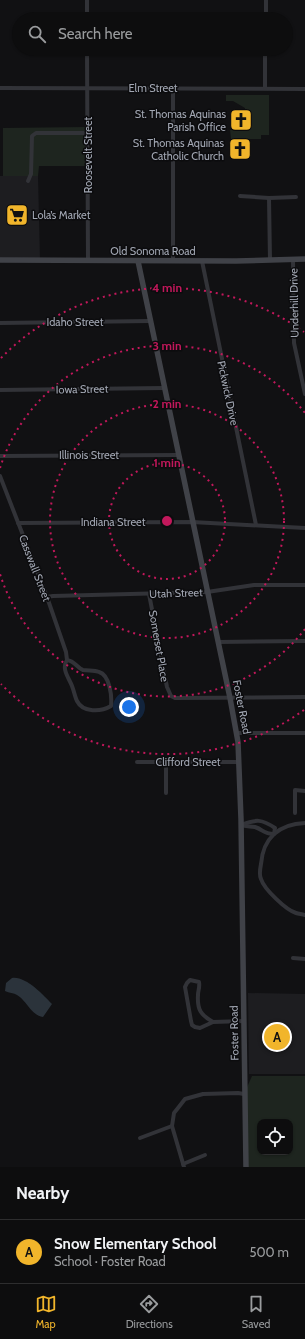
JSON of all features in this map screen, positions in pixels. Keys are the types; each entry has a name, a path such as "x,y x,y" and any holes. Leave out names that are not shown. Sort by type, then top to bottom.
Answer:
{"street":[{"path":"87,0 87,12"},
{"path":"266,0 266,12"},
{"name":"Roosevelt Street","path":"87,56 88,260"},
{"path":"265,88 266,56"},
{"name":"Elm Street","path":"0,88 305,89"},
{"path":"173,88 173,261"},
{"path":"28,181 31,174 32,136 36,133 88,132"},
{"path":"240,196 269,198 296,197"},
{"path":"269,198 270,260"},
{"name":"Old Sonoma Road","path":"0,260 305,260"},
{"name":"Foster Road","path":"138,260 238,742 241,825 246,1167"},
{"name":"Underhill Drive","path":"293,260 294,343 303,374 305,394"},
{"name":"Pickwick Drive","path":"202,261 256,525"},
{"name":"Idaho Street","path":"0,322 150,321"},
{"name":"Iowa Street","path":"0,390 164,388"},
{"name":"Illinois Street","path":"0,456 178,454"},
{"name":"Casswall Street","path":"0,476 47,597 66,652 67,660 65,668 77,701 83,708 93,710 104,710 111,706 112,700 106,676 100,672 84,670 78,667 71,660 67,660"},
{"name":"Indiana Street","path":"18,522 192,522 305,528"},
{"name":"Utah Street","path":"47,597 207,592 254,585 305,585"},
{"name":"Somerset Place","path":"149,594 168,692 171,696 176,698 230,698"},
{"path":"218,642 305,642"},
{"path":"230,698 305,698"},
{"path":"236,733 305,733"},
{"name":"Clifford Street","path":"137,762 239,762"},
{"path":"166,762 166,793"},
{"path":"295,813 295,790 305,791"},
{"path":"241,825 249,822 264,821 274,828 274,834"},
{"path":"305,823 289,825 274,834 265,846 261,856 260,879 282,904 295,913 305,915"},
{"path":"241,825 247,828 253,827 266,834 274,834"},
{"path":"293,958 305,959"},
{"path":"213,1022 203,1016 200,1011 197,994 200,988 199,982 190,980 187,982 185,987 192,1025 200,1028 213,1022 244,1020"},
{"path":"205,1155 183,1166 172,1126 174,1113 185,1099 203,1094 244,1094"},
{"path":"140,1138 172,1126"}],"shaded area":[{"path":"226,95 269,95 269,135 261,135 261,139 231,139 230,130 244,130 245,108 233,101 226,101"},
{"path":"87,127 87,166 39,166 38,176 3,176 3,128"},
{"path":"0,176 38,176 40,260 0,260"},
{"path":"12,978 17,978 28,983 39,991 52,1004 43,1017 35,1014 17,995 5,991 6,983"},
{"path":"248,993 305,994 305,1074 249,1074"},
{"path":"252,1076 305,1076 305,1167 246,1167 244,1094"}],"place":[{"name":"St. Thomas Aquinas Parish Office","path":"241,120"},
{"name":"St. Thomas Aquinas Catholic Church","path":"240,149"},
{"name":"Lola’s Market","path":"17,215"},
{"name":"Snow Elementary School","path":"277,1037"}]}
